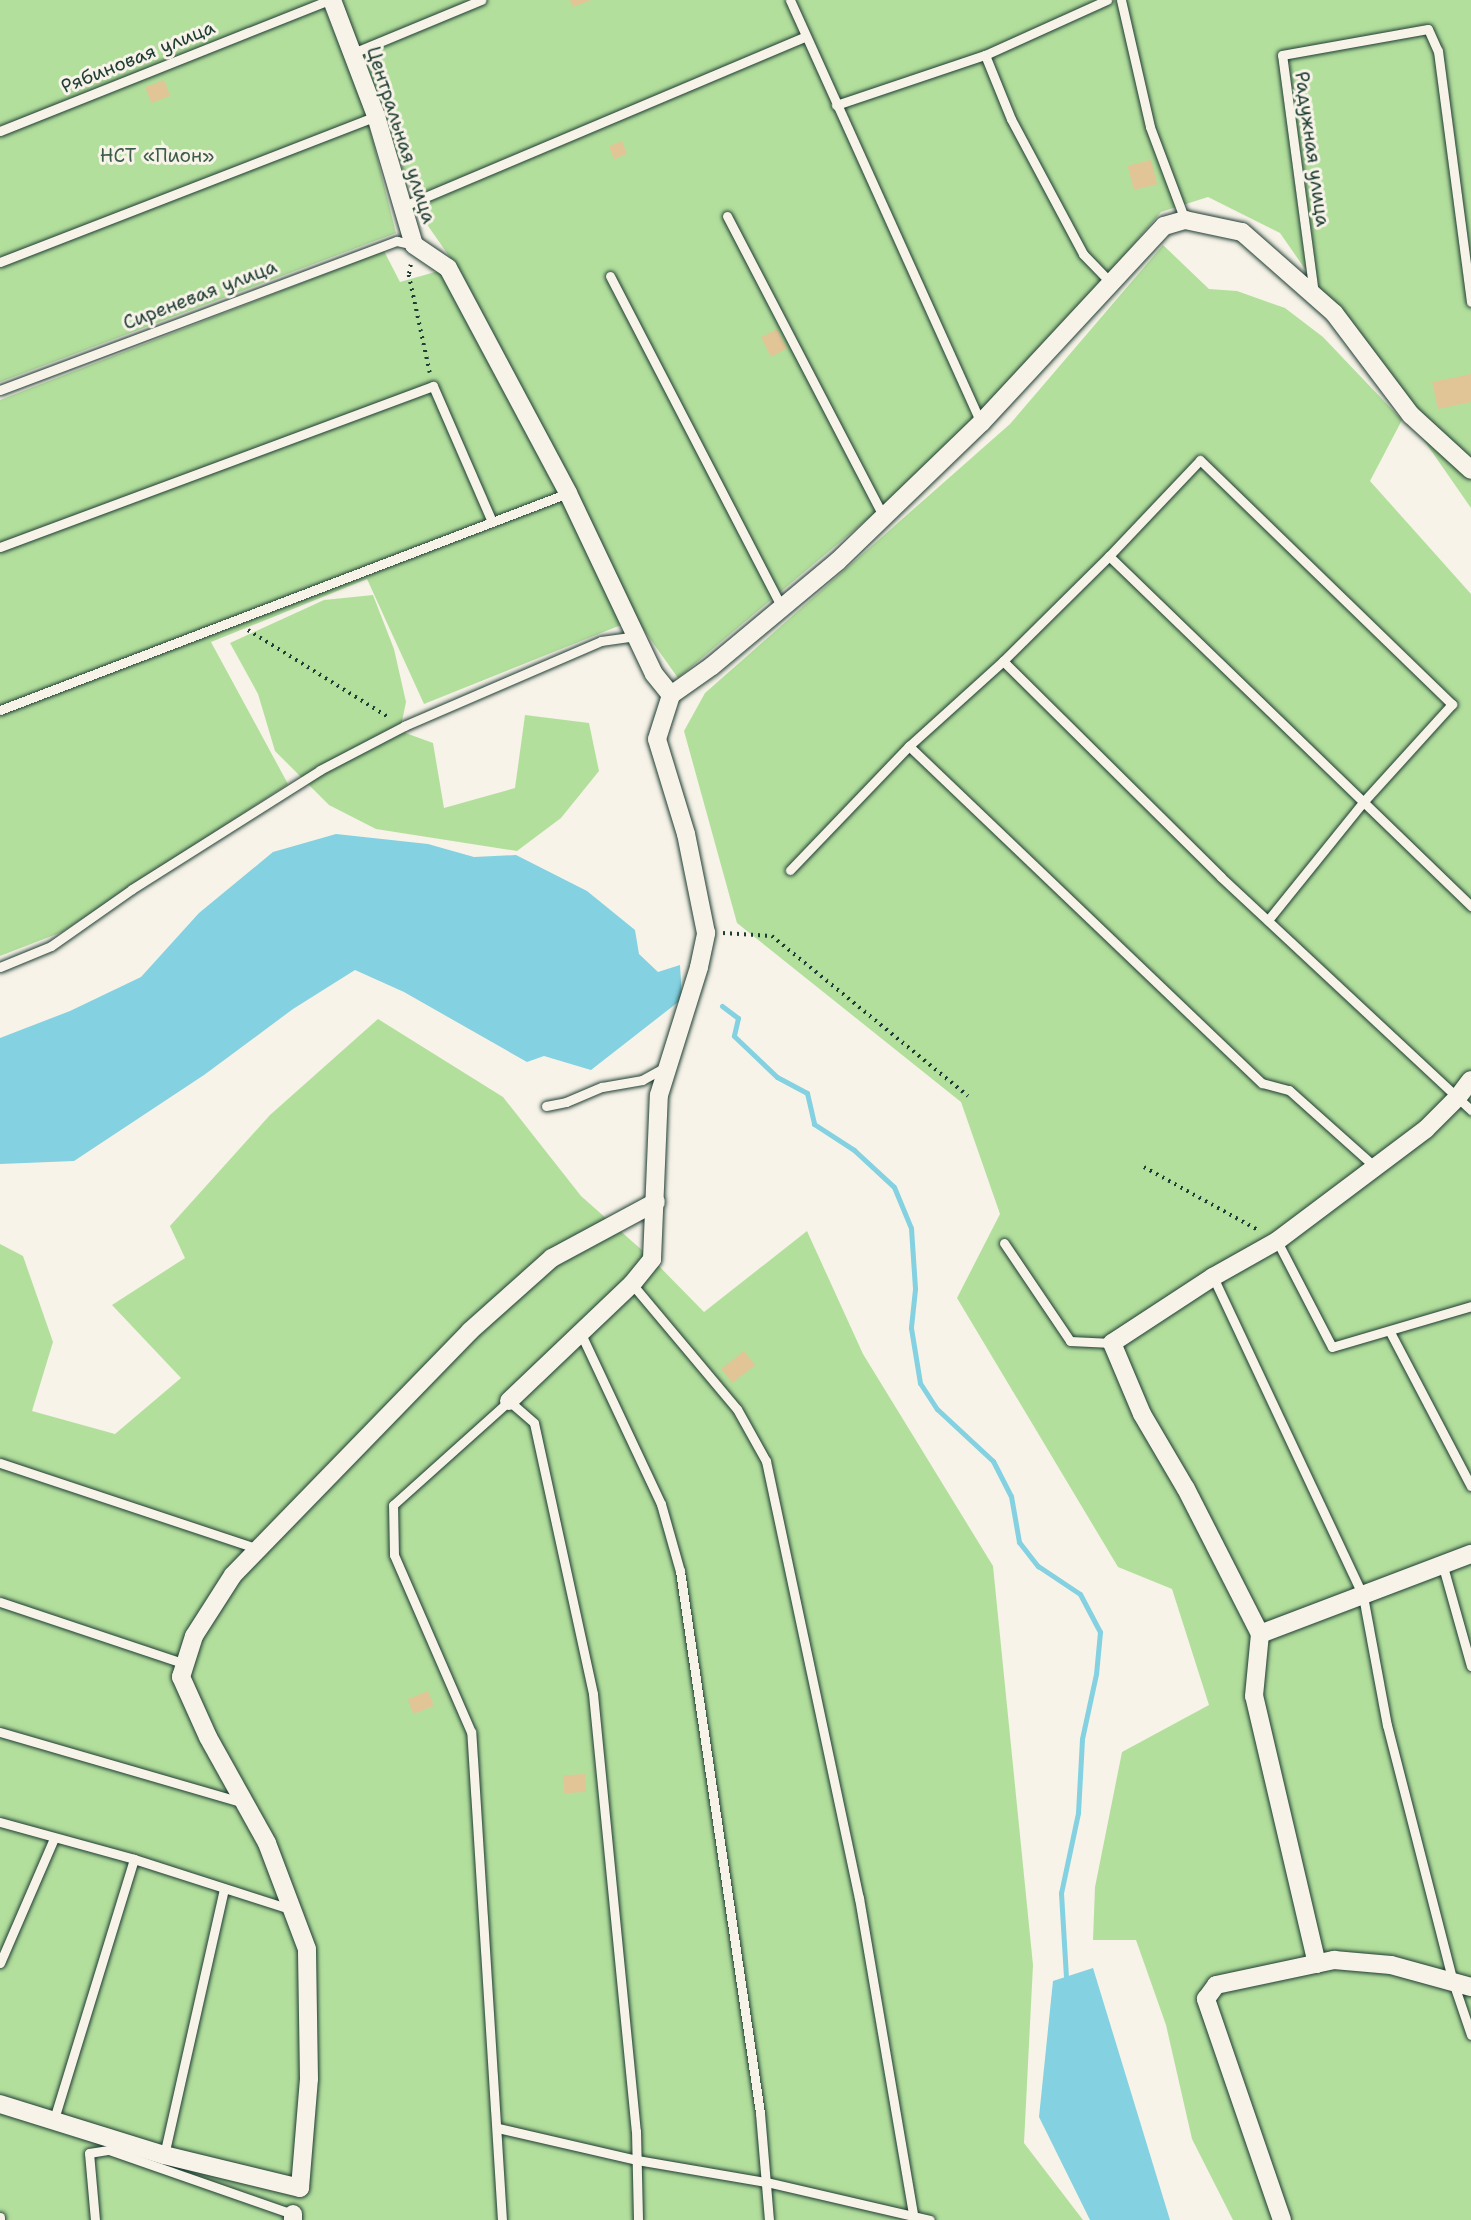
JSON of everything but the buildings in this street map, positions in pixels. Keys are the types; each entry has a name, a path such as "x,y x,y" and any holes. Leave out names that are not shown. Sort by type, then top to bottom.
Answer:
{"street":[{"name":"Центральная улица","path":"330,0 354,52 376,116 414,245 448,268 568,494"},
{"path":"509,1401 632,1284 652,1259 659,1095 706,933 687,834 657,739 671,695 712,666 782,608 884,517 981,424 1164,226 1185,220 1242,232 1334,313 1411,415 1471,470"},
{"path":"568,494 654,674 671,695"},
{"path":"1317,1964 1254,1696 1260,1634 1186,1489 1142,1414 1112,1343 1213,1277 1277,1241 1426,1129 1465,1104 1471,1080"},
{"path":"0,2104 164,2155 300,2188 309,2079 307,1949 267,1843 181,1677 194,1636 233,1575 470,1331 552,1258 656,1202"},
{"path":"1260,1634 1471,1554"},
{"path":"1282,2220 1206,1999 1216,1986 1334,1960 1391,1965 1471,1987"}],"lane":[{"name":"Рябиновая улица","path":"0,131 330,0"},
{"path":"354,52 481,0"},
{"path":"790,0 981,424"},
{"path":"836,105 985,55 1107,0"},
{"path":"1121,0 1150,127 1185,220"},
{"name":"Радужная улица","path":"1314,295 1282,55 1427,29 1438,51 1471,302"},
{"path":"404,206 805,37"},
{"path":"985,55 1011,119 1083,254 1112,284"},
{"path":"0,262 376,116"},
{"path":"727,216 884,517"},
{"name":"Сиреневая улица","path":"0,390 397,241 414,245"},
{"path":"610,276 782,608"},
{"path":"0,547 433,386 492,522"},
{"path":"790,870 909,746 1003,661 1109,556 1200,460 1452,704 1364,801 1268,920"},
{"path":"0,710 568,494"},
{"path":"1109,556 1471,906"},
{"path":"0,967 51,946 132,889 263,804 404,726 601,641 636,636"},
{"path":"1003,661 1268,920 1465,1104"},
{"path":"909,746 1262,1083 1289,1090 1376,1168"},
{"path":"546,1106 566,1102 601,1087 642,1080 669,1065"},
{"path":"1277,1241 1332,1347 1471,1306"},
{"path":"1004,1243 1070,1341 1112,1343"},
{"path":"1213,1277 1363,1596 1387,1725 1453,1982 1471,2035"},
{"path":"632,1284 737,1409 766,1461 859,1898 914,2218"},
{"path":"1390,1332 1471,1486"},
{"path":"581,1334 662,1504 680,1571 760,2113 769,2220"},
{"path":"502,2220 471,1732 394,1555 393,1505 509,1401 534,1423 593,1694 637,2160 638,2220"},
{"path":"0,1463 259,1549"},
{"path":"1442,1563 1471,1666"},
{"path":"0,1602 185,1664"},
{"path":"0,1732 245,1803"},
{"path":"0,1822 134,1859 292,1909"},
{"path":"0,1964 54,1839"},
{"path":"54,2119 134,1859"},
{"path":"164,2155 224,1889"},
{"path":"498,2128 637,2160 766,2182 930,2220"},
{"path":"95,2220 89,2153 109,2150 293,2217"}],"path":[{"path":"414,245 409,275 433,386"},
{"path":"231,620 404,726"},
{"path":"706,933 772,936 968,1096"},
{"path":"1144,1167 1277,1241"}],"green space":[{"name":"НСТ «Пион»","path":"0,0 321,0 364,105 396,233 0,382"},
{"path":"340,0 1471,0 1471,508 1280,233 1208,197 1161,212 983,422 678,678 636,619 424,704 367,579 211,642 288,784 62,932 0,956 0,400 384,251 400,282 456,266 419,213"},
{"path":"1163,245 1209,289 1237,291 1285,308 1323,337 1402,420 1370,481 1471,594 1471,2220 1233,2220 1192,2139 1166,2025 1136,1940 1093,1940 1095,1887 1122,1752 1209,1705 1172,1589 1118,1567 957,1298 1000,1214 961,1102 737,923 684,731 705,693 1010,424"},
{"path":"373,595 394,649 406,702 400,731 433,743 444,808 515,788 525,715 589,723 599,771 561,818 517,851 376,829 329,805 275,751 258,694 230,643 324,600"},
{"path":"378,1019 503,1097 581,1196 652,1259 704,1312 807,1231 863,1354 993,1566 1033,1965 1024,2143 1083,2220 0,2220 0,1244 23,1256 53,1342 32,1411 115,1434 181,1378 112,1305 185,1258 170,1226 270,1115"}],"water":[{"path":"336,834 428,844 474,857 516,855 587,891 635,930 639,954 658,972 680,965 682,999 591,1070 544,1056 527,1062 404,992 355,970 293,1009 204,1075 74,1161 0,1164 0,1038 70,1011 141,977 199,913 273,852"},
{"path":"1093,1968 1170,2220 1090,2220 1039,2117 1053,1981"}],"waterway":[{"path":"722,1006 738,1018 734,1036 777,1077 807,1093 814,1124 854,1150 894,1187 911,1228 915,1289 911,1328 920,1383 937,1409 993,1461 1011,1496 1019,1542 1038,1566 1080,1594 1100,1632 1096,1674 1082,1739 1078,1813 1061,1893 1066,1977"}]}
